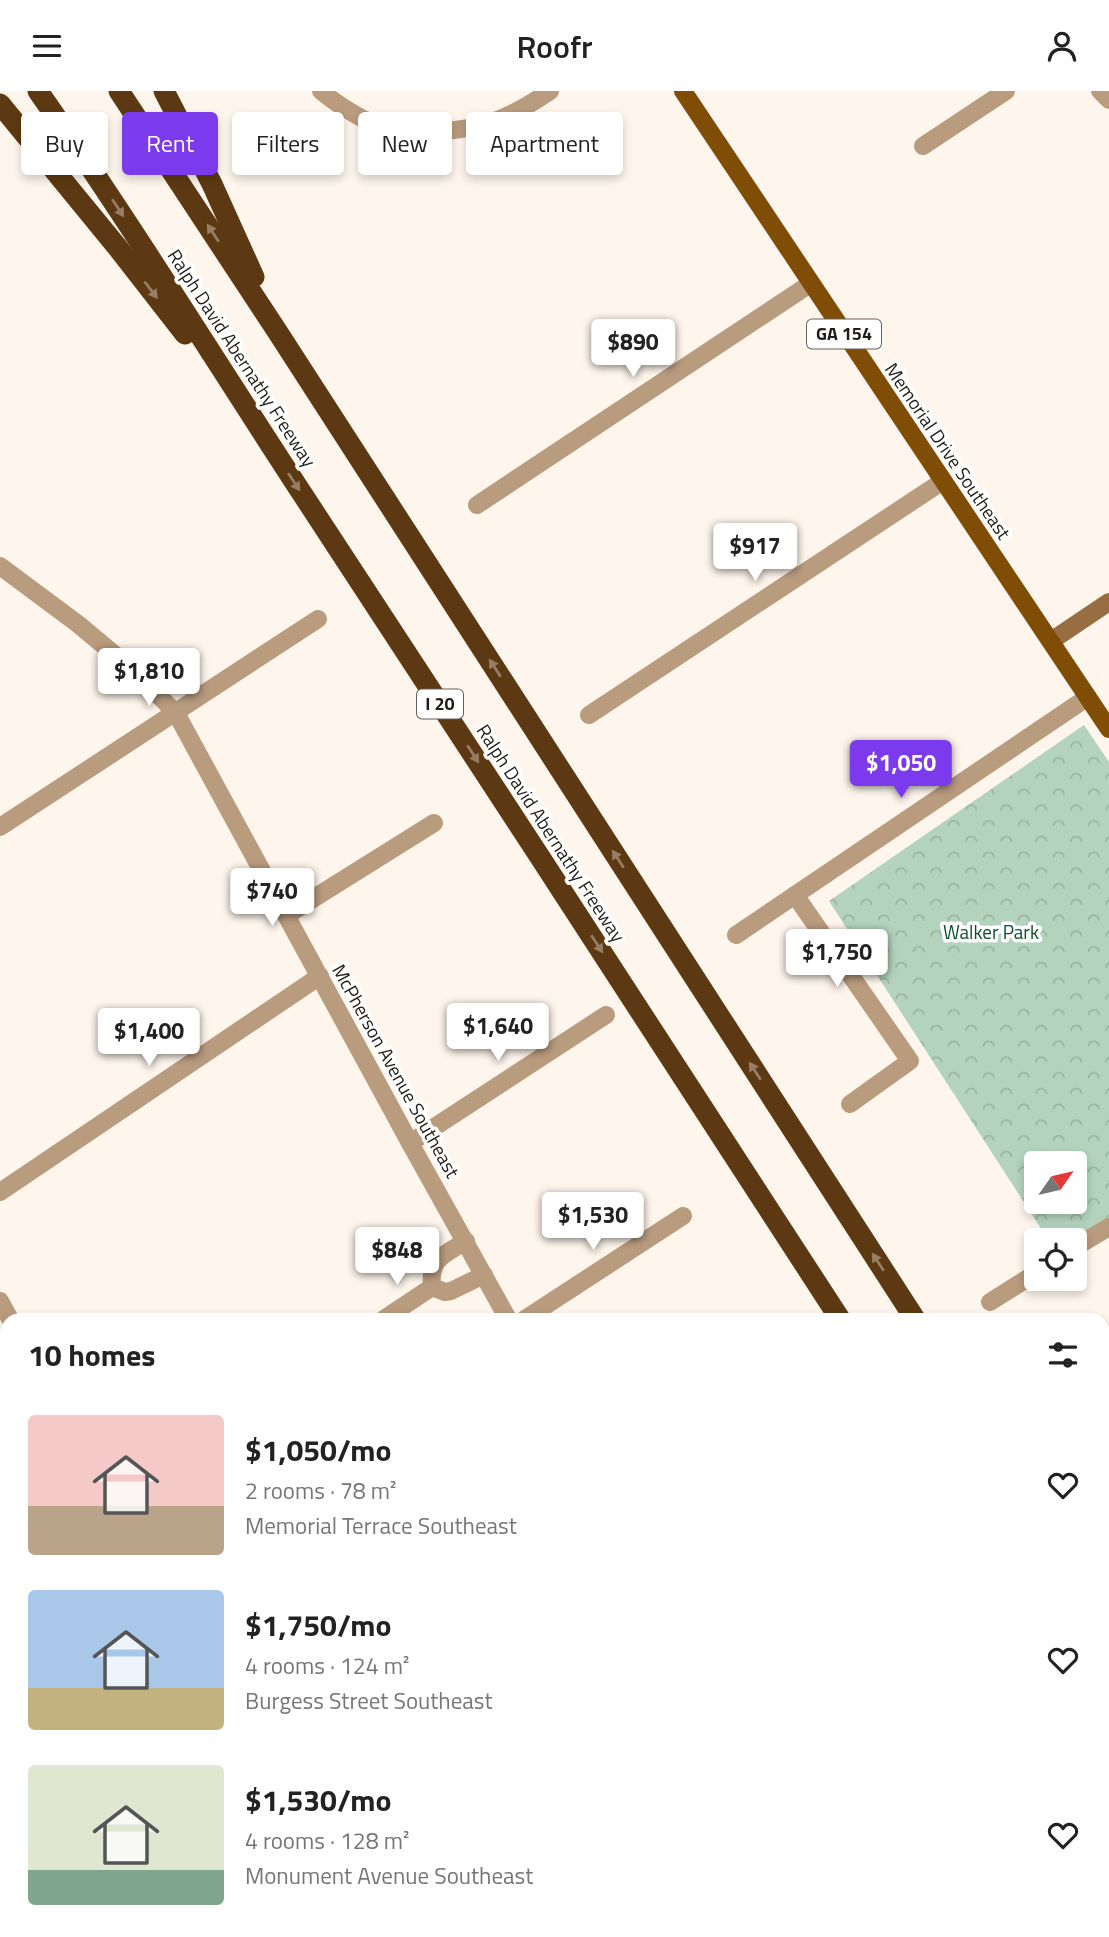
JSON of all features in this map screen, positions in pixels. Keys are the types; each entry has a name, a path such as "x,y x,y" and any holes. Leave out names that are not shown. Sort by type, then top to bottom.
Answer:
{"highway":[{"name":"Ralph David Abernathy Freeway","path":"38,91 178,300 836,1313"},
{"path":"119,91 911,1313"},
{"path":"164,91 212,184 277,331"},
{"path":"0,103 118,248 275,452"}],"main road":[{"name":"Memorial Drive Southeast","path":"687,93 810,284 1109,729"}],"street":[{"path":"321,91 339,106 386,128 406,134 456,131 488,125 550,91"},
{"path":"923,146 1006,91"},
{"path":"1100,91 1109,100"},
{"path":"477,505 810,284"},
{"path":"589,715 943,481"},
{"name":"McPherson Avenue Southeast","path":"0,566 133,670 176,713 505,1313"},
{"path":"1051,641 1109,602"},
{"path":"0,826 318,619"},
{"path":"736,935 1088,697"},
{"path":"287,915 434,823"},
{"path":"795,895 911,1061 850,1104"},
{"path":"0,1192 320,976"},
{"path":"410,1143 607,1015"},
{"path":"534,1313 683,1216"},
{"path":"1087,1240 1109,1227"},
{"path":"432,1287 432,1269 435,1264 466,1241"},
{"path":"432,1287 445,1292 451,1291 484,1275"},
{"path":"990,1302 1024,1281"},
{"path":"393,1313 432,1287"}],"green space":[{"name":"Walker Park","path":"1084,725 1109,762 1109,1218 1087,1232 1087,1228 1041,1228 1032,1215 1087,1215 1087,1151 1024,1151 1024,1202 829,901"}]}
